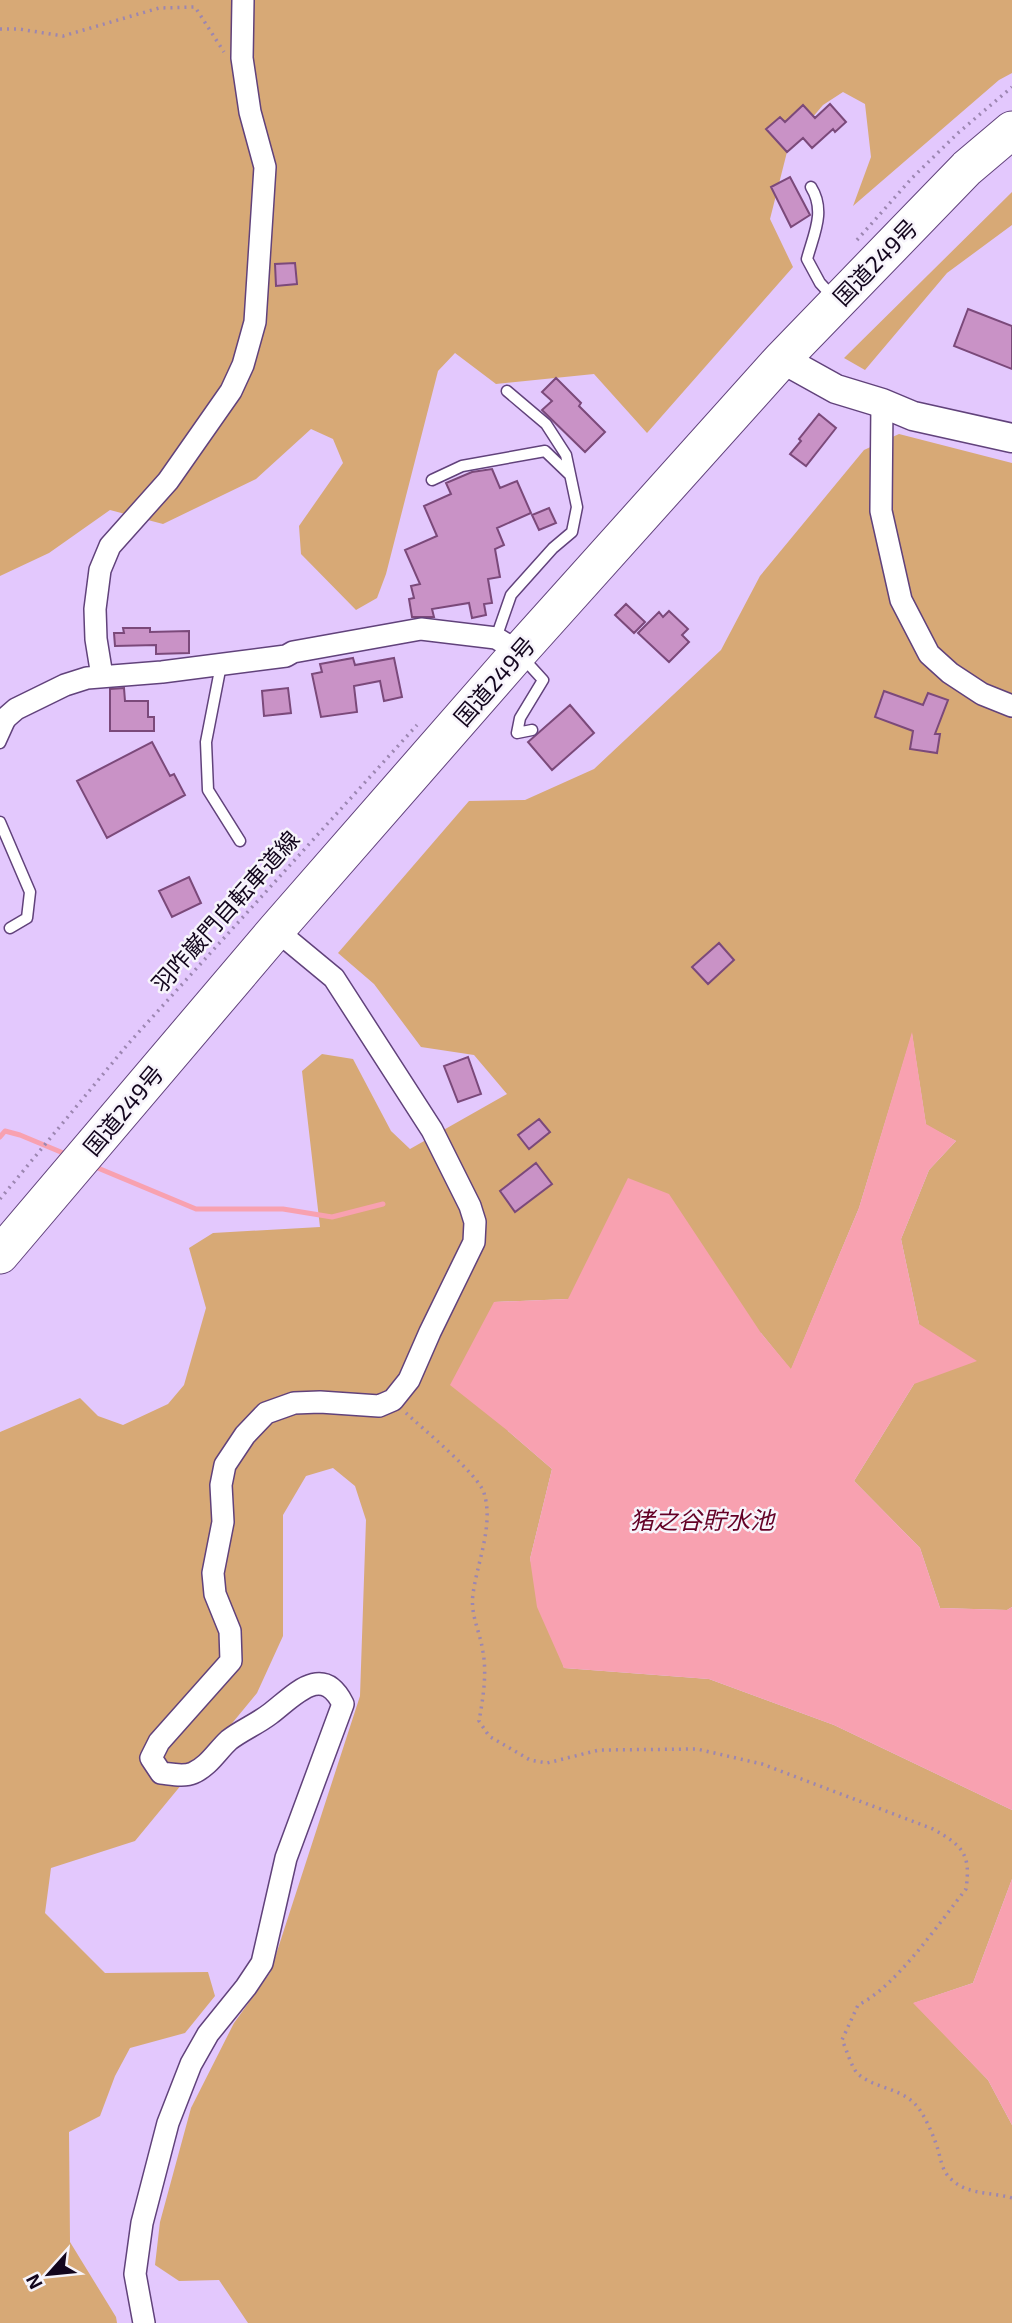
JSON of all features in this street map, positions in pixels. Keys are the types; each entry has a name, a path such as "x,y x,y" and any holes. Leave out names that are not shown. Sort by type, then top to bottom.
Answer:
{"highway":[{"name":"国道249号","path":"0,1255 276,930 508,645 967,168 1012,130"}],"street":[{"path":"102,676 96,639 95,608 100,569 110,546 168,481 231,391 243,365 256,322 265,167 250,112 242,58 243,0"},
{"path":"782,359 836,389 913,416 1012,438"},
{"path":"882,403 881,511 901,600 929,653 950,673 982,694 1012,706"},
{"path":"8,716 65,685 102,676 162,672 286,656 293,652 421,629 508,645"},
{"path":"144,2323 135,2274 142,2224 168,2123 191,2064 208,2034 262,1963 286,1858 343,1704 337,1692 328,1685 315,1684 292,1693 272,1713 229,1741 208,1763 192,1774 161,1773 155,1767 151,1758 159,1742 231,1661 230,1631 215,1594 213,1573 223,1522 221,1485 225,1465 244,1435 266,1413 294,1403 379,1406 393,1400 409,1380 474,1242 475,1222 470,1206 432,1130 334,978 276,930"}],"lane":[{"path":"811,187 819,200 818,217 807,259 820,283 837,301"},
{"path":"507,391 546,424 566,455 577,507 572,532 553,548 511,595 508,645 543,680 520,718 517,733 533,730"},
{"path":"432,480 462,466 545,451 570,476"},
{"path":"221,665 206,742 208,790 240,841"},
{"path":"0,743 8,716"},
{"path":"0,822 30,892 27,918 10,928"}],"path":[{"path":"0,29 63,36 159,8 186,6 195,7 225,53"},
{"name":"羽咋巌門自転車道線","path":"0,1199 128,1044 418,724"},
{"path":"393,1400 470,1473 484,1493 487,1531 472,1595 473,1618 484,1652 483,1699 479,1721 489,1736 530,1760 547,1763 599,1750 696,1749 762,1764 922,1825 957,1843 966,1855 966,1889 906,1965 867,2001 858,2005 842,2040 856,2073 915,2103 936,2142 945,2173 953,2181 968,2191 995,2193 1012,2198"}],"shaded area":[{"path":"0,0 1012,0 1012,73 999,80 853,206 871,157 865,104 843,92 823,105 789,145 770,219 793,267 647,433 594,374 496,384 455,353 438,371 386,574 377,598 356,610 301,554 299,526 343,463 333,439 311,429 256,479 163,524 110,510 49,553 0,576"},
{"path":"1012,192 1012,225 947,273 865,370 844,358"},
{"path":"899,434 1012,463 1012,1607 1007,1610 940,1608 920,1548 854,1481 914,1384 919,1324 901,1239 929,1170 956,1141 926,1125 912,1034 859,1208 791,1370 761,1333 568,1299 494,1302 508,1431 552,1469 530,1559 564,1668 709,1679 834,1725 1012,1810 1012,1879 973,1983 914,2003 988,2080 1012,2125 1012,2323 248,2323 219,2280 179,2281 155,2265 160,2222 191,2108 234,2023 270,1973 360,1696 366,1520 355,1486 333,1468 306,1476 283,1515 283,1636 257,1693 135,1841 51,1868 45,1913 105,1973 208,1972 215,1996 185,2033 130,2048 115,2076 100,2116 69,2132 70,2242 116,2317 117,2323 0,2323 0,1432 80,1398 98,1416 123,1425 168,1404 184,1385 206,1308 189,1248 213,1233 320,1227 302,1071 322,1054 353,1059 391,1131 410,1149 507,1094 474,1055 421,1047 374,984 338,953 469,801 525,800 594,769 721,650 760,576 864,450"}],"water":[{"name":"猪之谷貯水池","path":"912,1032 926,1124 956,1141 929,1170 901,1239 919,1324 977,1361 914,1384 854,1481 920,1548 940,1608 1007,1610 1012,1607 1012,1810 834,1725 709,1679 564,1668 537,1607 530,1559 552,1469 450,1385 494,1302 568,1299 628,1178 669,1194 761,1333 791,1369 859,1208"},
{"path":"1012,1879 1012,2125 988,2080 913,2003 973,1983"}],"building":[{"path":"830,104 846,122 835,132 833,129 812,148 803,138 787,152 766,129 780,117 785,122 803,105 815,118"},
{"path":"790,177 810,215 791,227 771,187"},
{"path":"295,263 297,284 276,286 275,264"},
{"path":"968,309 1012,326 1012,369 954,346"},
{"path":"556,378 605,432 585,452 542,410 552,401 542,392"},
{"path":"819,414 836,428 806,466 790,454"},
{"path":"492,469 500,488 517,481 531,513 497,528 504,545 495,549 500,577 488,579 492,603 484,604 486,615 472,618 469,603 432,609 434,617 412,617 409,599 414,598 411,586 420,584 405,550 437,536 424,506 451,494 446,483 472,472"},
{"path":"549,508 556,523 539,530 532,515"},
{"path":"626,604 645,622 634,633 615,615"},
{"path":"669,611 688,629 682,635 689,642 669,662 638,633 659,612 663,617"},
{"path":"123,628 150,628 150,632 189,631 189,653 156,654 156,645 115,646 114,633 124,633"},
{"path":"353,658 355,665 394,658 402,697 384,701 380,681 354,686 357,712 321,717 312,674 322,672 320,664"},
{"path":"124,688 125,701 148,701 148,717 154,717 154,731 110,731 110,689"},
{"path":"288,688 291,713 264,716 262,691"},
{"path":"884,691 923,705 928,693 948,700 935,734 940,734 937,753 910,749 913,731 875,717"},
{"path":"570,705 594,733 552,770 528,742"},
{"path":"152,742 170,776 174,774 185,795 107,838 77,781"},
{"path":"189,877 201,903 172,917 159,891"},
{"path":"719,943 734,960 708,984 692,967"},
{"path":"468,1057 481,1094 458,1102 444,1066"},
{"path":"539,1119 550,1132 529,1149 518,1135"},
{"path":"536,1163 552,1184 515,1212 500,1191"}],"waterway":[{"path":"0,1137 5,1131 68,1155"},
{"path":"93,1166 196,1209 283,1209 332,1217 383,1204"}]}
